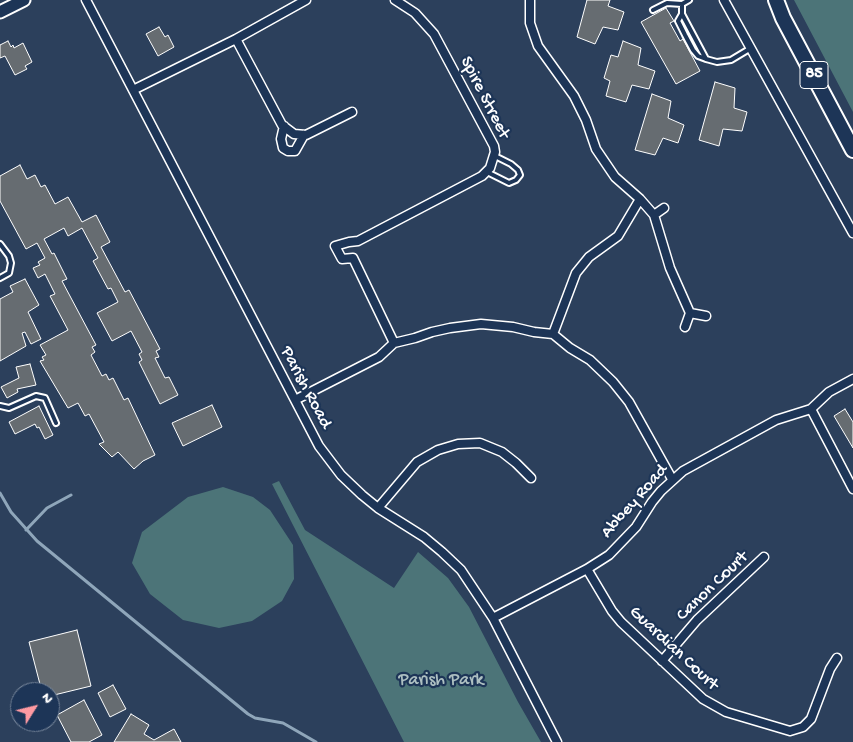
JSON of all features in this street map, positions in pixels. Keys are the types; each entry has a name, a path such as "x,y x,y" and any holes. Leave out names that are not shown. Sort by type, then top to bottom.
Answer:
{"highway":[{"name":"85","path":"778,0 790,16 853,132"},
{"name":"85","path":"778,0 783,18 853,150"}],"main road":[{"path":"0,12 24,0"}],"street":[{"name":"Parish Road","path":"86,0 319,446 351,486 378,508 424,537 461,570 493,618 557,742"},
{"path":"133,90 236,39 306,0"},
{"name":"Spire Street","path":"395,0 407,3 434,34 494,146 495,156 488,172"},
{"path":"530,0 530,23 538,46 574,96 586,120 596,149 615,177 640,199 654,215 670,268 690,313 685,327"},
{"path":"724,0 853,233"},
{"path":"236,39 284,126 294,134 304,135 321,129 352,112"},
{"path":"284,126 281,139 282,148 288,152 294,151 304,135"},
{"path":"353,258 342,259 335,246 358,241 488,172"},
{"path":"553,334 576,273 589,257 618,236 640,199"},
{"path":"654,215 664,208"},
{"path":"358,241 353,258 394,343"},
{"path":"690,313 706,316"},
{"path":"295,400 379,357 394,343 450,328 481,324 553,334 570,348 590,360 613,382 629,402 672,479"},
{"name":"Abbey Road","path":"493,618 587,569 609,555 636,527 652,502 672,479 683,471 776,420 811,409 829,392 853,379"},
{"path":"811,409 853,489"},
{"path":"378,508 417,462 438,450 458,444 480,443 502,452 532,478"},
{"name":"Canon Court","path":"662,661 697,620 764,557"},
{"name":"Guardian Court","path":"587,569 616,617 703,699 726,712 790,731 803,727 811,719 830,670 837,658"}],"lane":[{"path":"653,10 666,3 682,4 688,0"},
{"path":"682,4 682,14 678,21 698,56 717,62 731,60 751,48"},
{"path":"488,172 509,183 520,176 518,170 511,164 495,156"},
{"path":"0,244 9,256 11,263 9,272 0,278"},
{"path":"0,406 10,408 36,396 45,398 56,423"}],"green space":[{"path":"794,0 853,0 853,112"},
{"name":"Parish Park","path":"279,481 305,530 394,588 418,552 448,578 469,607 541,742 404,742 272,484"},
{"path":"223,487 253,497 270,510 293,545 294,579 282,601 252,621 219,628 183,620 150,594 132,563 142,532 188,497"}],"building":[{"path":"587,0 610,0 608,6 624,12 618,30 603,27 595,44 577,37"},
{"path":"666,8 674,21 670,23 680,41 683,39 700,71 676,84 641,22"},
{"path":"159,27 165,37 168,35 174,47 158,56 146,34"},
{"path":"8,41 11,47 13,45 14,48 23,43 32,62 25,66 27,69 15,75 5,56 0,58 0,45"},
{"path":"623,41 641,48 638,65 655,71 649,89 632,85 626,102 606,96 610,81 604,78 611,55 618,57"},
{"path":"715,82 735,88 734,108 747,112 742,131 723,129 719,146 699,140"},
{"path":"652,94 671,101 668,118 684,125 678,143 663,138 655,155 635,150"},
{"path":"20,165 27,179 35,175 41,187 45,185 55,204 68,197 82,222 96,215 110,242 101,247 125,292 129,290 160,349 156,351 159,357 155,358 165,378 169,377 178,395 160,404 139,362 142,360 139,354 142,352 131,331 112,341 97,313 118,302 111,288 108,289 93,261 98,258 82,228 68,236 64,228 44,239 52,254 54,253 67,279 62,281 96,345 92,347 95,352 91,355 102,376 106,374 109,380 113,378 124,400 128,398 155,455 143,461 134,469 118,452 112,457 99,444 104,442 89,414 85,416 78,403 68,408 40,361 44,360 42,357 46,355 40,345 68,330 50,296 55,294 45,274 38,278 33,268 40,265 38,262 45,258 37,243 26,249 0,201 0,176"},
{"path":"25,279 39,305 28,312 41,339 31,344 25,332 22,333 26,346 0,361 0,299 13,292 10,286"},
{"path":"30,364 36,385 17,389 18,392 7,398 1,387 19,378 16,367"},
{"path":"212,405 222,427 183,446 172,423"},
{"path":"39,406 53,435 45,439 39,427 37,428 35,424 15,434 9,422"},
{"path":"845,409 853,422 853,448 834,416"},
{"path":"77,630 91,686 60,694 60,682 39,682 29,642"},
{"path":"113,685 126,709 110,717 98,693"},
{"path":"84,700 102,735 89,742 71,742 60,721 60,713"},
{"path":"131,714 149,725 144,734 154,740 174,729 181,742 114,742"}],"waterway":[{"path":"0,493 11,512 37,541 248,714 255,718 283,723 316,742"},
{"path":"26,530 47,508 71,495"}]}
